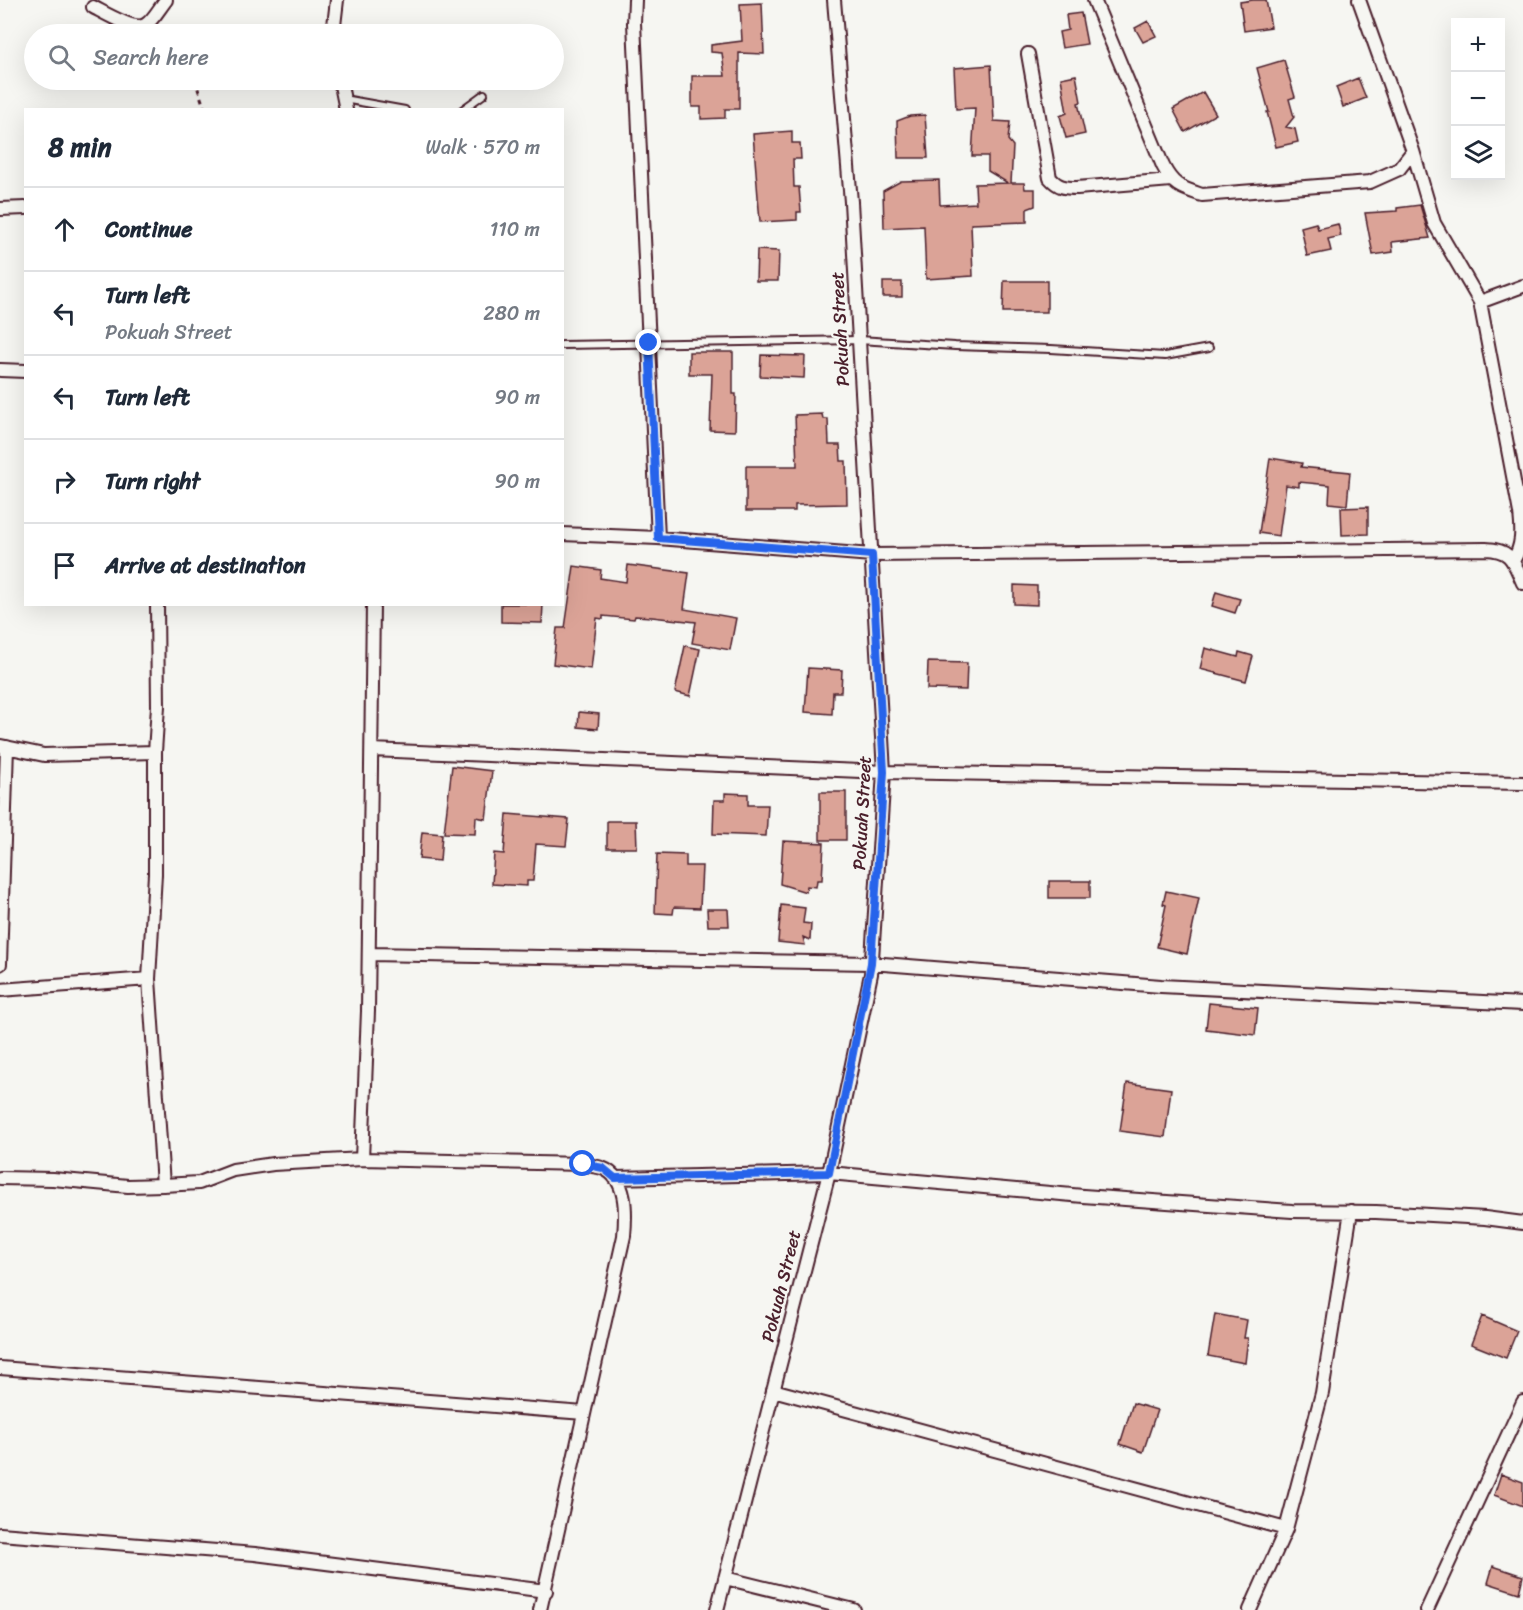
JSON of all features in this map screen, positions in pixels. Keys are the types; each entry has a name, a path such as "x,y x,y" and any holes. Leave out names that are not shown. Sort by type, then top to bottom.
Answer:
{"street":[{"path":"147,24 166,0"},
{"path":"334,24 337,0"},
{"path":"636,0 634,23 658,538"},
{"name":"Pokuah Street","path":"717,1610 829,1173 871,963 884,772 851,202 834,0"},
{"path":"1094,0 1171,180 1185,189 1202,195 1370,182 1399,169 1413,150"},
{"path":"1359,0 1413,150 1434,223 1480,302 1517,465 1522,538 1520,551 1513,561"},
{"path":"93,7 132,24"},
{"path":"1028,54 1050,178 1056,184 1063,188 1077,188 1171,180"},
{"path":"0,209 24,208"},
{"path":"1480,302 1523,286"},
{"path":"0,370 24,371"},
{"path":"564,534 658,538 872,555 1486,549 1501,550 1513,561 1523,583"},
{"path":"157,606 158,706 149,979 163,1185"},
{"path":"362,1159 369,954 373,606"},
{"path":"0,964 3,747 44,755 155,752"},
{"path":"372,750 884,772 1523,783"},
{"path":"369,954 871,963 1161,986 1523,1004"},
{"path":"0,990 149,979"},
{"path":"0,1178 53,1179 128,1186 163,1185 199,1183 233,1170 273,1164 362,1159 583,1164 603,1168 615,1178 626,1204 624,1236 540,1610"},
{"path":"615,1178 829,1173 1083,1196 1292,1211 1352,1211 1523,1223"},
{"path":"1251,1610 1286,1529 1322,1393 1352,1211"},
{"path":"0,1368 584,1413"},
{"path":"773,1390 1286,1529"},
{"path":"1427,1610 1523,1402"},
{"path":"0,1534 255,1554 546,1591"},
{"path":"725,1578 854,1610"}],"lane":[{"path":"465,108 484,94"},
{"path":"345,104 385,108"},
{"path":"564,345 859,340 1165,356 1209,348"}],"path":[{"path":"198,90 203,108"}],"building":[{"path":"1266,0 1271,27 1244,31 1240,2"},
{"path":"762,3 764,54 739,53 739,109 725,109 725,118 701,119 701,107 692,107 692,76 725,76 722,53 711,52 711,45 742,41 740,4"},
{"path":"1081,13 1087,44 1062,48 1059,32 1068,30 1066,15"},
{"path":"1148,21 1156,36 1143,42 1135,28"},
{"path":"1284,60 1295,97 1289,99 1294,117 1286,127 1295,129 1298,142 1276,147 1257,68"},
{"path":"991,65 994,121 1010,122 1008,140 1013,146 1011,183 1024,183 1025,189 1035,189 1035,206 1027,209 1027,222 971,224 973,276 926,279 924,226 884,228 883,191 901,181 939,180 940,205 976,203 975,184 1008,183 988,171 988,156 972,156 975,108 956,109 954,68"},
{"path":"1076,75 1081,102 1078,103 1085,134 1066,138 1060,116 1067,113 1061,78"},
{"path":"1358,78 1366,98 1343,107 1336,87"},
{"path":"1203,92 1216,114 1185,132 1173,109"},
{"path":"925,115 928,158 898,158 897,121 910,116"},
{"path":"792,131 792,143 800,143 801,159 793,159 794,187 799,187 801,212 797,212 797,220 760,222 753,134"},
{"path":"1420,205 1430,238 1392,242 1393,252 1373,255 1365,213 1397,211 1397,208"},
{"path":"1316,223 1318,229 1338,224 1341,236 1328,239 1331,251 1307,256 1301,227"},
{"path":"757,250 779,251 778,281 756,281"},
{"path":"1004,281 1047,281 1047,312 1003,312"},
{"path":"883,282 902,282 902,297 883,297"},
{"path":"689,352 733,352 733,394 736,394 735,431 710,430 712,374 689,374"},
{"path":"761,355 805,356 804,378 760,376"},
{"path":"822,414 823,419 828,419 829,445 840,445 841,461 846,461 847,504 795,505 795,511 746,511 746,466 797,466 795,415"},
{"path":"1270,458 1302,463 1301,467 1350,472 1347,505 1329,503 1330,485 1299,482 1299,487 1286,485 1279,536 1259,533"},
{"path":"1368,507 1368,534 1342,535 1341,508"},
{"path":"628,565 689,573 684,609 736,618 730,650 692,643 696,622 652,617 635,616 634,619 603,616 603,619 597,618 591,669 553,664 557,628 565,628 574,566 601,570 600,578 626,582"},
{"path":"1014,585 1037,586 1037,605 1014,604"},
{"path":"1216,592 1240,599 1235,613 1212,606"},
{"path":"501,606 543,606 542,623 501,622"},
{"path":"685,646 700,649 690,696 675,692"},
{"path":"1205,648 1238,657 1239,652 1253,656 1246,681 1200,669"},
{"path":"928,662 967,663 966,690 927,689"},
{"path":"808,668 842,670 841,692 833,692 832,714 805,712"},
{"path":"579,712 599,714 598,729 578,727"},
{"path":"452,766 492,771 486,819 476,817 475,834 444,833"},
{"path":"820,792 846,792 846,840 820,840"},
{"path":"725,793 748,794 748,805 768,805 766,836 713,834 714,800 725,800"},
{"path":"507,814 569,819 566,846 536,844 533,881 527,881 527,886 492,884 494,853 504,854"},
{"path":"607,821 636,821 637,848 607,848"},
{"path":"422,832 442,834 440,861 419,859"},
{"path":"783,841 824,843 822,880 817,880 816,887 807,886 806,892 780,884"},
{"path":"657,854 686,855 686,866 702,866 700,908 674,907 673,914 655,913"},
{"path":"1049,881 1090,881 1090,898 1049,898"},
{"path":"1166,891 1199,898 1187,954 1157,947 1166,905 1163,904"},
{"path":"781,905 805,908 803,923 811,924 810,940 803,937 805,945 778,942"},
{"path":"707,909 728,909 729,926 708,926"},
{"path":"1209,1003 1258,1008 1255,1035 1206,1029"},
{"path":"1127,1083 1171,1089 1165,1137 1120,1131"},
{"path":"1215,1314 1247,1320 1244,1338 1248,1338 1245,1363 1208,1356"},
{"path":"1482,1316 1517,1331 1506,1358 1471,1344"},
{"path":"1133,1403 1157,1410 1143,1452 1120,1444"},
{"path":"1501,1474 1523,1482 1523,1506 1494,1495"},
{"path":"1493,1566 1523,1576 1519,1593 1488,1583"}],"route":[{"path":"583,1164 603,1168 615,1178 829,1173 871,974 884,772 872,555 658,538 649,343"}]}
